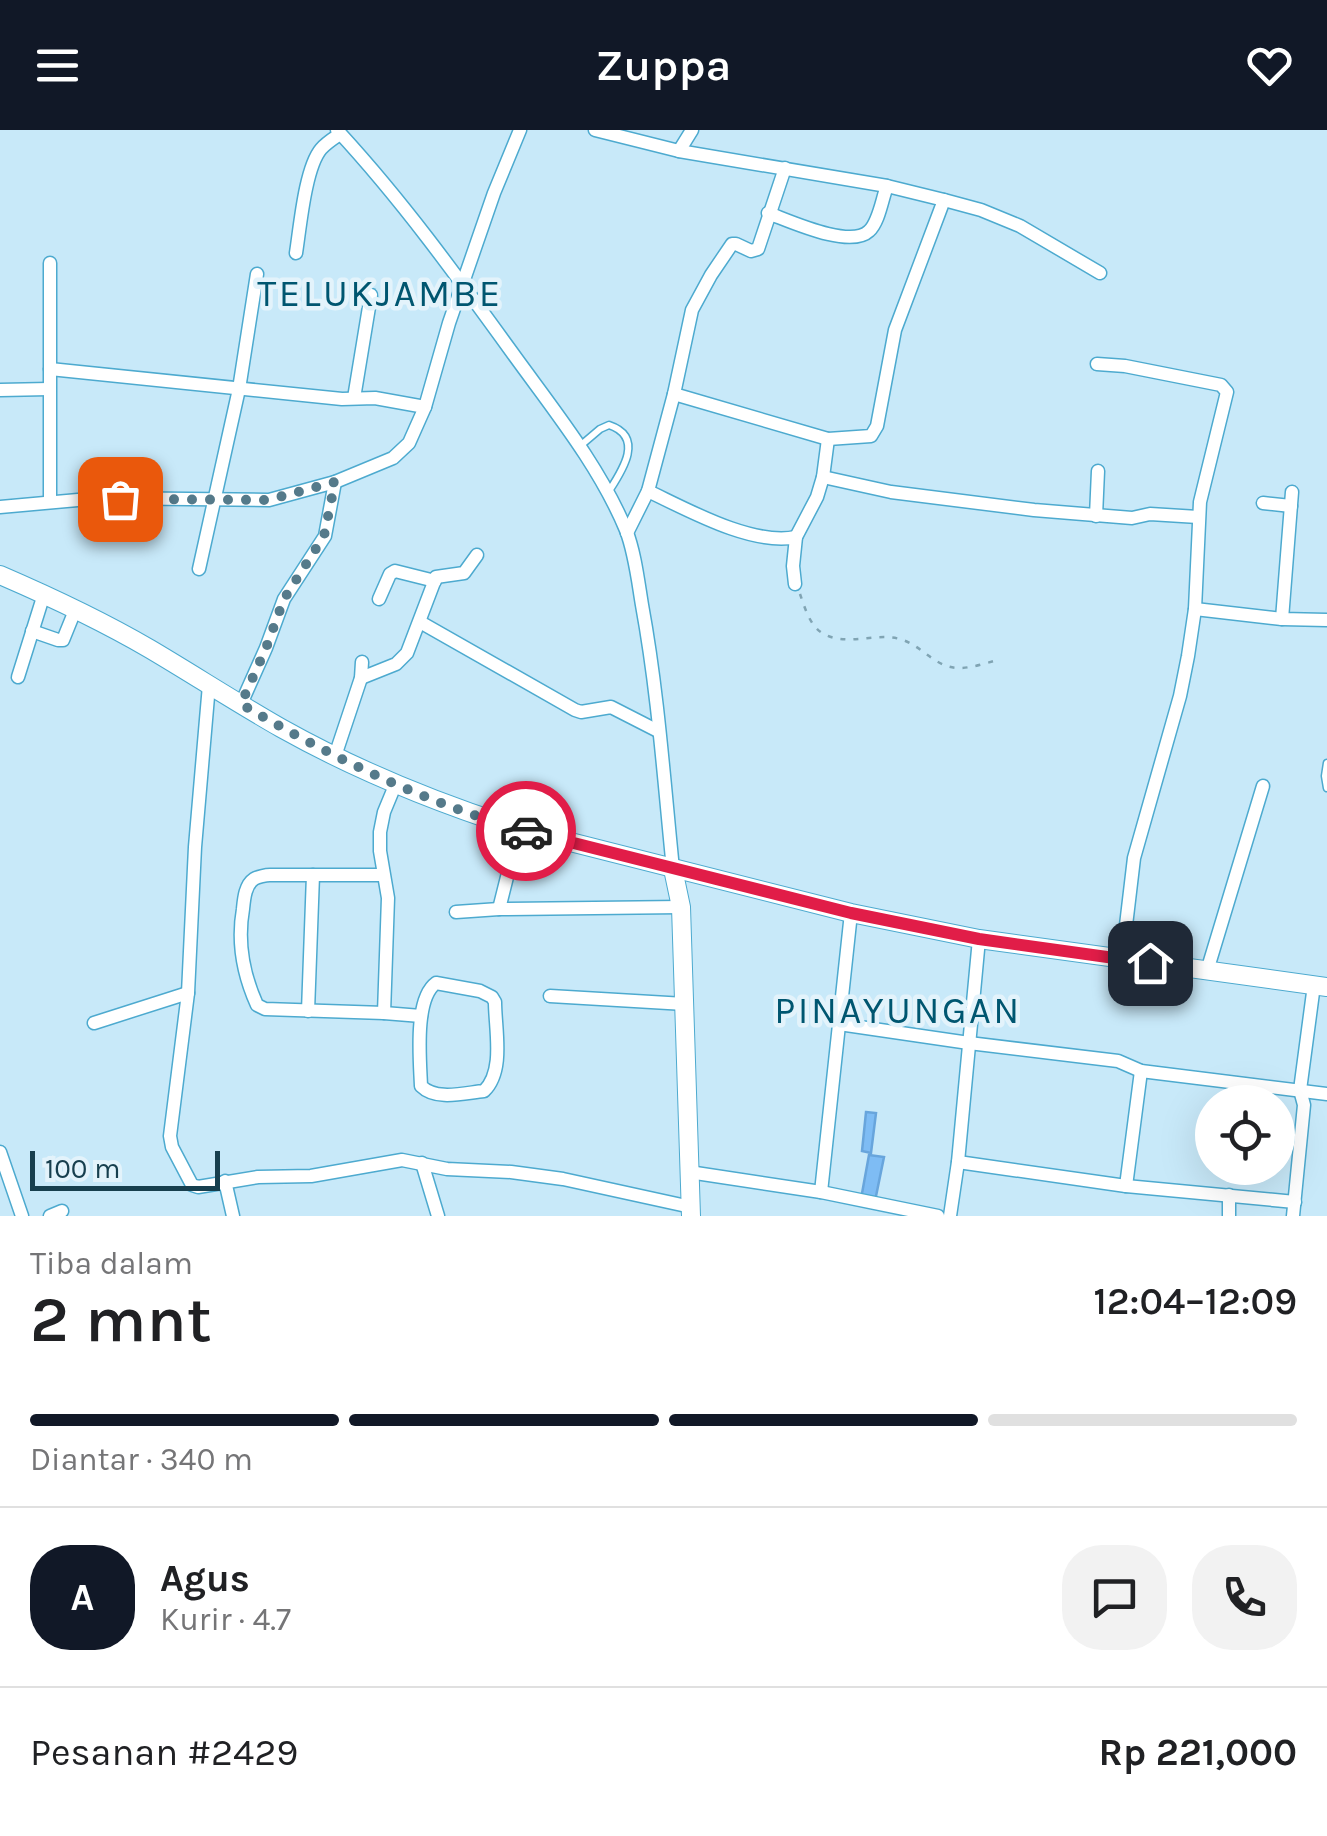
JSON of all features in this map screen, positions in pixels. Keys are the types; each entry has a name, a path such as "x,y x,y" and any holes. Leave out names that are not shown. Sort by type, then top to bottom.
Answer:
{"main road":[{"path":"0,575 76,608 335,756 519,829 851,913 979,939 1321,986"},
{"path":"674,870 681,907 691,1211"}],"street":[{"path":"0,507 100,498 254,502 281,499 393,458 409,443 424,407 494,194 520,130"},
{"path":"596,130 679,151 886,186 981,210 1020,226 1100,273"},
{"path":"679,151 692,130"},
{"path":"296,253 308,181 321,148 338,132 379,176 579,446 627,533 656,690 674,870"},
{"path":"627,533 648,491 692,310 732,244 751,251 758,249 786,168"},
{"path":"768,213 822,232 844,237 863,235 873,229 886,186"},
{"path":"674,394 828,439 872,436 895,330 944,200"},
{"path":"50,264 50,501"},
{"path":"199,569 238,388 257,274"},
{"path":"354,398 371,295"},
{"path":"1097,364 1221,385 1227,392 1200,502 1196,609 1180,696 1134,858 1122,959"},
{"path":"50,369 375,398 424,407"},
{"path":"0,390 49,389"},
{"path":"796,584 796,537 817,496 828,439"},
{"path":"1096,516 1098,471"},
{"path":"823,477 942,500 1096,516 1198,517"},
{"path":"241,704 284,599 324,536 335,482"},
{"path":"648,491 731,528 774,539 796,537"},
{"path":"1263,502 1291,499 1282,618"},
{"path":"361,678 396,664 406,653 435,580 464,573 477,555"},
{"path":"378,599 395,571 435,580"},
{"path":"18,677 44,594"},
{"path":"32,631 63,640 76,608"},
{"path":"1196,609 1327,620"},
{"path":"420,622 576,710 611,707 658,730"},
{"path":"335,756 361,678 362,662"},
{"path":"209,685 188,993 170,1136 192,1185 198,1188 258,1177 311,1176 402,1160 448,1170 564,1179 691,1211"},
{"path":"384,1012 388,898 380,832 396,783"},
{"path":"1206,970 1264,786"},
{"path":"499,909 519,829"},
{"path":"383,875 270,874 254,879 245,895 240,930 242,959 257,1005 264,1009 421,1016"},
{"path":"308,1011 313,875"},
{"path":"456,912 681,907"},
{"path":"820,1192 851,913"},
{"path":"950,1216 979,939"},
{"path":"436,983 492,997 496,1067 489,1087 484,1091 435,1095 424,1090 421,1016 427,992 436,983"},
{"path":"958,1162 1229,1196 1294,1209 1304,1105 1300,1090 1321,986"},
{"path":"94,1023 188,993"},
{"path":"550,996 685,1004"},
{"path":"839,1024 1118,1061 1142,1071 1327,1094"},
{"path":"1126,1186 1142,1071"},
{"path":"0,1152 22,1216"},
{"path":"422,1163 438,1216"},
{"path":"688,1172 820,1192 938,1216"},
{"path":"224,1182 233,1216"},
{"path":"1228,1216 1229,1196"}],"lane":[{"path":"579,446 606,426 613,425 626,438 625,468 607,493"},
{"path":"1327,763 1327,788"}],"path":[{"path":"796,584 813,625 821,633 844,639 893,637 956,668 998,660"}],"building":[{"path":"866,1112 876,1113 871,1153 862,1151"},
{"path":"869,1155 884,1157 875,1201 861,1199"}],"way so far":[{"path":"120,499 254,502 281,499 335,482 324,536 284,599 241,704 335,756 526,831"}],"district":[{"name":"TELUKJAMBE","path":"380,293"},
{"name":"PINAYUNGAN","path":"898,1010"}],"route":[{"path":"526,831 851,913 979,939 1150,963"}]}
